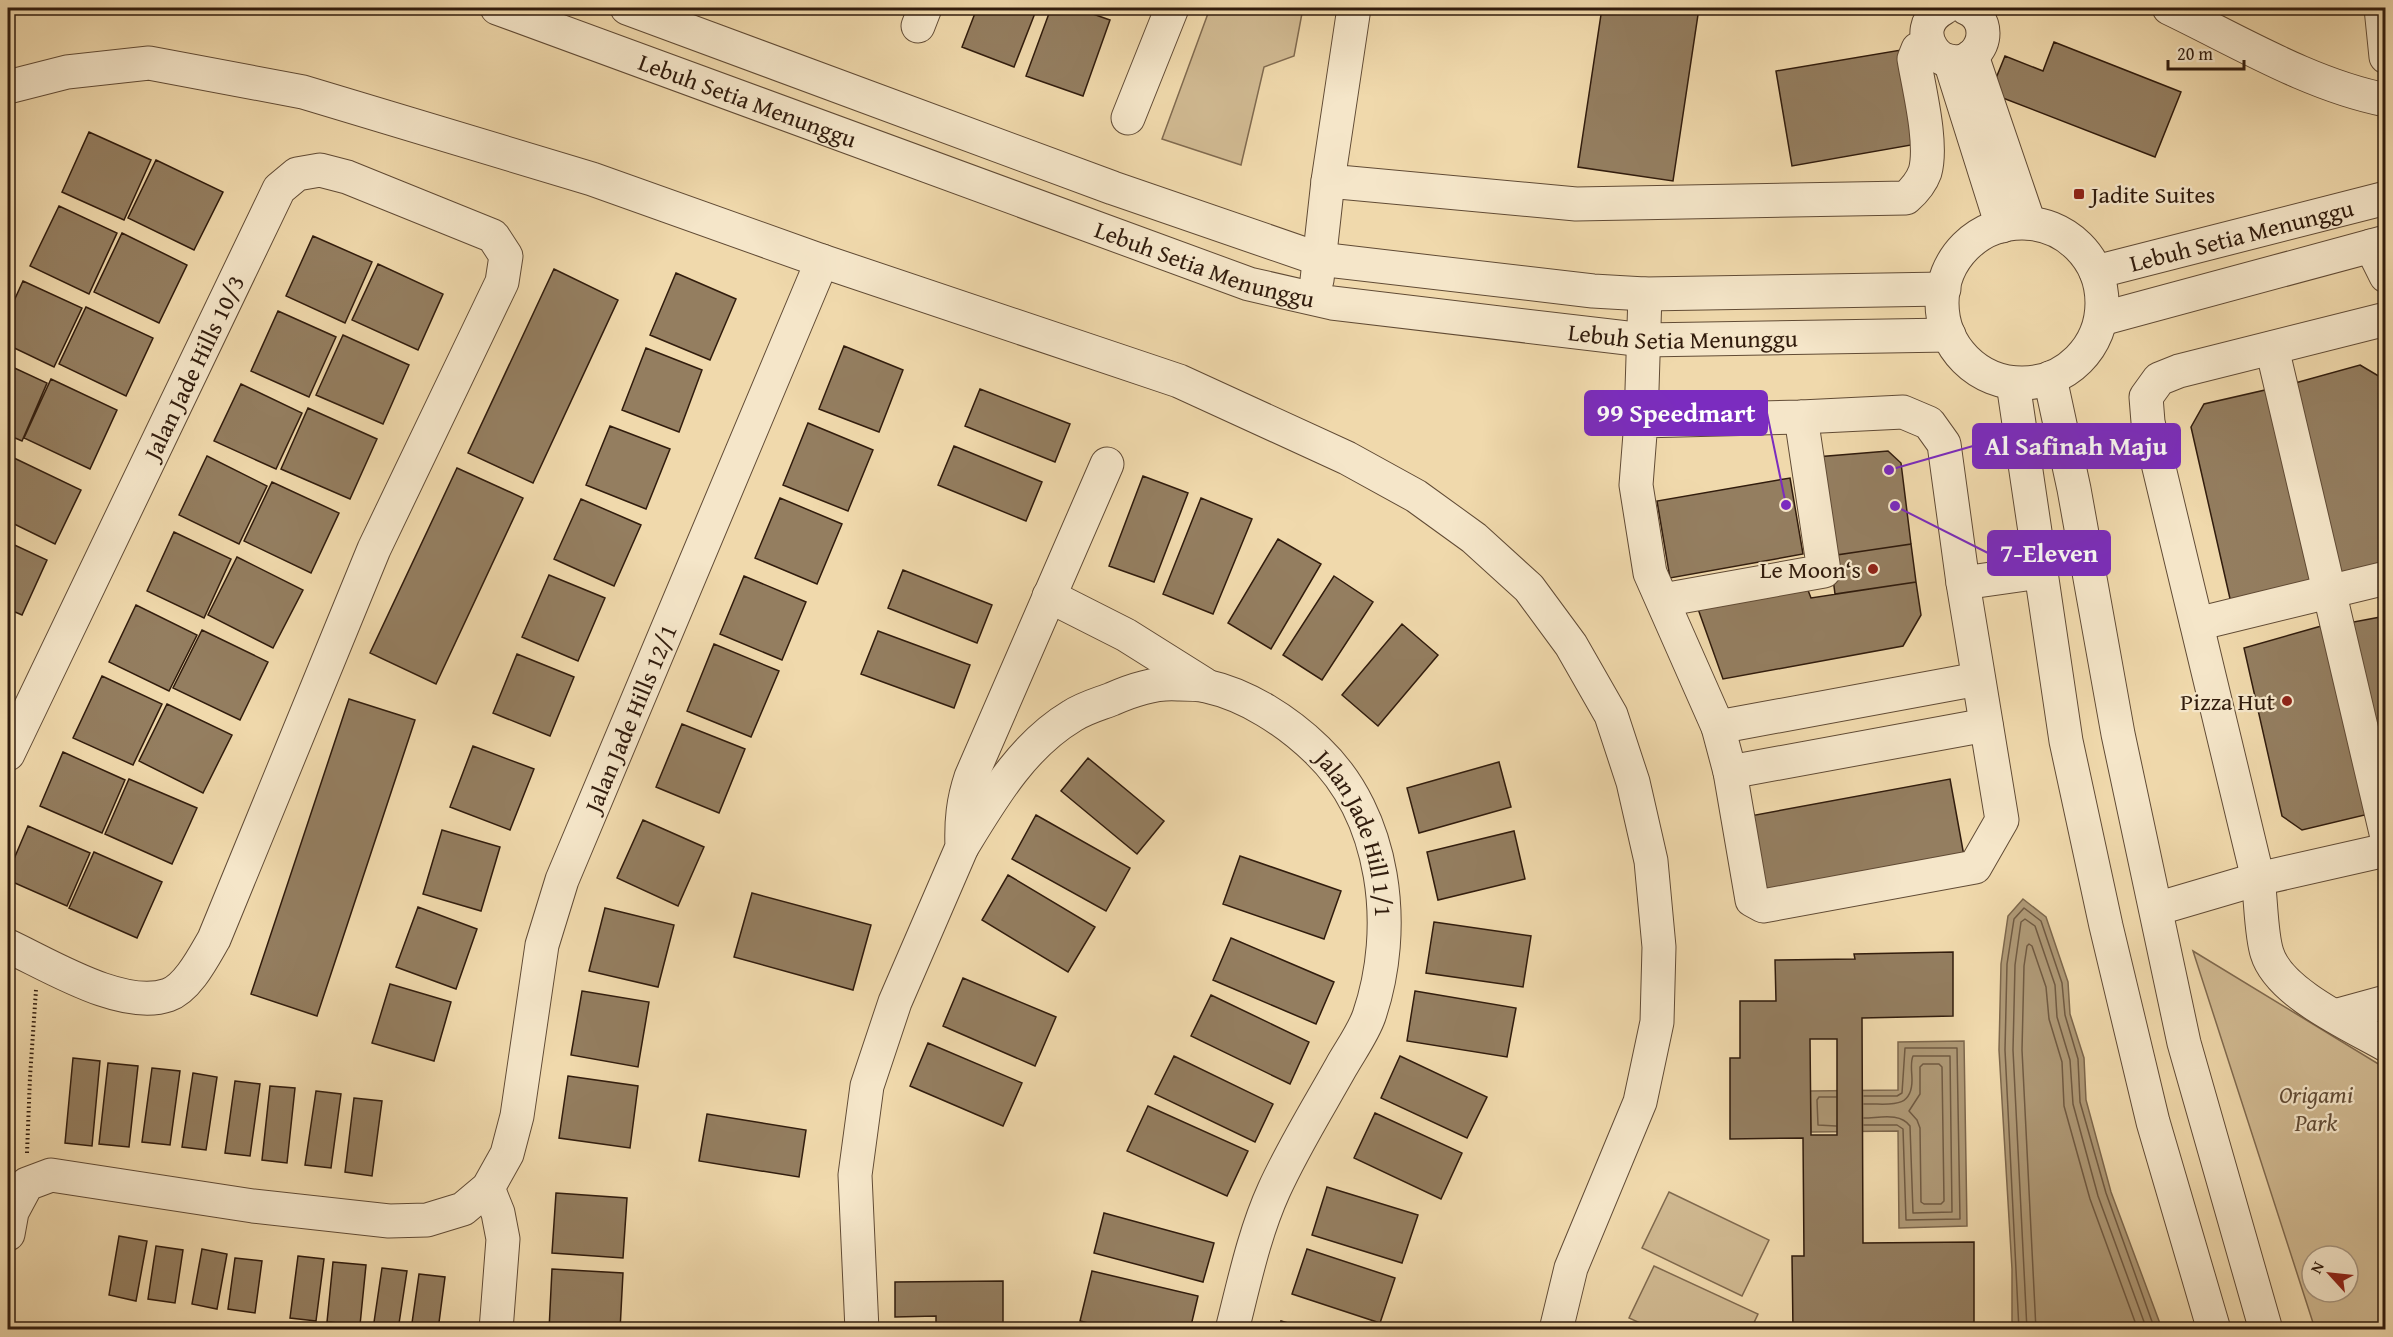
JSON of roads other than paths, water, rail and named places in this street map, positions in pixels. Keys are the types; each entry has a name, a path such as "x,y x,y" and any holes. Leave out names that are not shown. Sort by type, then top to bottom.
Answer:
{"street":[{"name":"Lebuh Setia Menunggu","path":"497,8 1249,284 1315,300 1644,340 1949,335"},
{"name":"Lebuh Setia Menunggu","path":"627,8 1113,188 1319,258 1593,291 1645,294 1944,289"},
{"path":"1128,118 1172,8"},
{"path":"1315,300 1328,181 1354,8"},
{"path":"1943,8 1930,19 1927,36 1950,54 2015,224"},
{"path":"1328,181 1576,204 1906,198 1918,188 1925,172 1928,152 1914,59 1918,49 1950,54 1983,41 1982,22 1966,8"},
{"path":"2169,8 2318,80 2357,94 2385,100"},
{"path":"2381,8 2385,57"},
{"path":"8,87 67,72 149,63 303,92 592,179 822,261 1179,381 1347,458 1416,496 1474,538 1529,588 1571,645 1611,715 1633,782 1651,861 1659,947 1657,1022 1640,1102 1571,1268 1556,1329"},
{"name":"Jalan Jade Hills 10/3","path":"8,754 279,189 297,174 320,170 347,177 493,236 506,256 502,282 374,549 214,939 196,971 169,995 138,999 105,992 20,952"},
{"name":"Lebuh Setia Menunggu","path":"2096,272 2385,198"},
{"path":"2015,224 2050,227 2070,238 2085,253 2096,272 2102,295 2101,319 2091,344 2073,365 2050,378 2032,383 2013,383 1992,378 1974,368 1959,353 1949,335 1943,312 1944,289 1951,267 1964,249 1981,235 2015,224"},
{"name":"Lebuh Setia Menunggu","path":"2101,319 2378,244"},
{"path":"2378,244 2385,276"},
{"name":"Jalan Jade Hills 12/1","path":"488,1188 507,1154 517,1116 542,945 562,880 822,261"},
{"path":"1641,421 1801,417 1904,411 1929,423 1944,444 1963,583 2002,820 1976,867 1763,906 1752,900 1730,772 1718,727 1650,573 1636,485 1641,421 1645,294"},
{"path":"2385,319 2179,371 2159,379 2146,397 2148,422 2258,879 2267,953 2280,977 2303,996 2385,1045"},
{"path":"2272,348 2385,833"},
{"path":"2050,378 2074,489 2118,734 2184,1043 2266,1329"},
{"path":"2013,383 2066,741 2106,926 2153,1122 2214,1329"},
{"path":"1663,600 1824,571 1801,417"},
{"path":"963,846 962,810 971,777 1107,464"},
{"path":"1963,583 2040,572"},
{"path":"2197,624 2385,578"},
{"path":"1048,596 1126,635 1206,685"},
{"path":"1718,727 1978,679"},
{"name":"Jalan Jade Hill 1/1","path":"862,1329 855,1175 867,1086 894,1002 963,846 996,792 1033,747 1072,715 1129,692 1169,683 1206,685 1237,696 1272,714 1303,737 1332,764 1355,800 1371,839 1383,885 1385,931 1380,974 1369,1018 1272,1193 1259,1229 1232,1329"},
{"path":"1730,772 1986,725"},
{"path":"2066,741 2118,734"},
{"path":"2156,909 2258,879 2385,850"},
{"path":"2335,1016 2385,1002"},
{"path":"8,1234 12,1212 27,1184 51,1175 253,1206 389,1221 427,1220 463,1209 488,1188 498,1213 503,1239 496,1329"}],"water":[{"path":"2023,899 2046,917 2068,982 2070,1014 2084,1058 2086,1100 2111,1192 2162,1329 2014,1330 2012,1325 2012,1269 1999,1050 2001,964 2008,916"},
{"path":"1964,1041 1967,1226 1899,1228 1898,1131 1811,1132 1810,1091 1898,1090 1898,1042"}],"place":[{"name":"Jadite Suites","path":"2079,194"},
{"name":"Al Safinah Maju","path":"1889,470"},
{"name":"99 Speedmart","path":"1786,505"},
{"name":"7-Eleven","path":"1895,506"},
{"name":"Le Moon‘s","path":"1873,569"},
{"name":"Pizza Hut","path":"2287,701"}],"park label":[{"name":"Origami Park","path":"2316,1108"}]}
